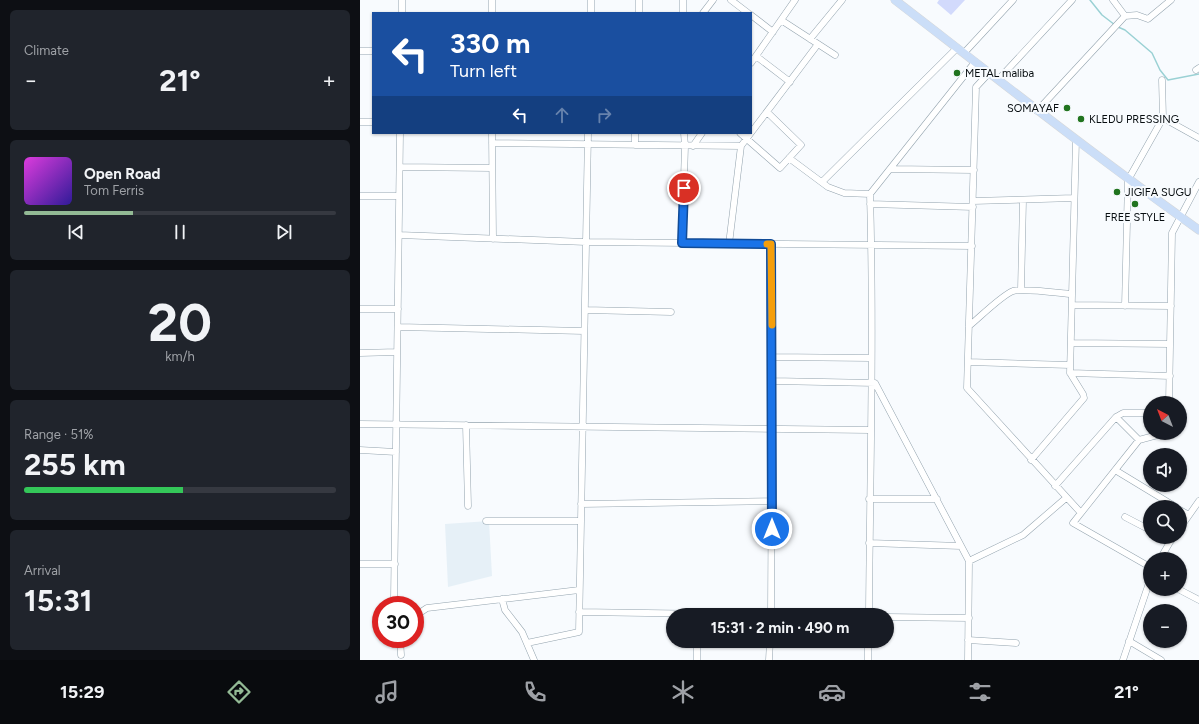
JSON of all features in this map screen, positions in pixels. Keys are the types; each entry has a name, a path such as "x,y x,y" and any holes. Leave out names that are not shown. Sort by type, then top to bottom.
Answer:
{"main road":[{"path":"895,0 1128,180 1199,230"}],"street":[{"path":"402,0 402,12"},
{"path":"492,0 492,12"},
{"path":"590,12 591,0"},
{"path":"639,0 639,12"},
{"path":"683,0 683,12"},
{"path":"704,12 713,0"},
{"path":"731,0 747,12"},
{"path":"752,62 795,0"},
{"path":"810,39 842,0"},
{"path":"964,53 1013,0"},
{"path":"998,80 1072,0"},
{"path":"1113,0 1125,16"},
{"path":"1037,111 1125,16 1137,15 1148,19 1171,0"},
{"path":"752,16 773,32"},
{"path":"781,20 835,55"},
{"path":"752,132 818,44"},
{"path":"822,182 957,48"},
{"path":"360,51 372,51"},
{"path":"756,56 790,82"},
{"path":"868,608 871,383 870,194 975,62"},
{"path":"989,73 976,87 967,388 1081,514"},
{"path":"1125,306 1128,180 1164,118 1162,80"},
{"path":"741,134 780,168 801,145 767,112"},
{"path":"1164,118 1199,138"},
{"path":"360,122 372,122"},
{"path":"394,596 400,134"},
{"path":"492,134 493,239"},
{"path":"526,643 579,632 588,134"},
{"path":"635,145 636,134"},
{"path":"682,243 686,146 684,134"},
{"path":"693,146 701,134"},
{"path":"729,244 741,146 751,134"},
{"path":"1031,460 1084,398 1070,373 1076,140"},
{"path":"492,143 741,146"},
{"path":"789,158 828,186 844,193 870,194"},
{"path":"400,167 492,168"},
{"path":"890,169 974,170"},
{"path":"1170,396 1172,233 1199,182"},
{"path":"360,196 400,196"},
{"path":"870,204 973,204 1074,198"},
{"path":"1021,290 1023,200"},
{"path":"399,235 586,242 972,246"},
{"path":"771,244 771,608"},
{"path":"969,326 1005,295 1012,291 1021,290 1072,294"},
{"path":"1072,306 1171,306"},
{"path":"360,309 398,309"},
{"path":"585,310 671,312"},
{"path":"398,327 584,331"},
{"path":"1071,343 1170,344"},
{"path":"360,353 398,352"},
{"path":"772,357 871,358"},
{"path":"968,362 1070,364"},
{"path":"1070,373 1170,376"},
{"path":"772,382 875,383 969,561 968,660"},
{"path":"1056,486 1116,417 1123,413 1143,413"},
{"path":"1116,417 1139,440"},
{"path":"360,424 870,430"},
{"path":"466,425 468,506"},
{"path":"1143,439 1139,440 1073,523 1143,563"},
{"path":"360,450 396,452"},
{"path":"1115,470 1164,500"},
{"path":"969,561 1023,535 1066,498"},
{"path":"870,499 937,499"},
{"path":"581,504 772,500"},
{"path":"1187,518 1196,509 1199,501"},
{"path":"1125,517 1143,526"},
{"path":"486,521 581,521"},
{"path":"869,543 961,546"},
{"path":"360,564 395,564"},
{"path":"424,610 427,608 579,590"},
{"path":"1187,594 1199,600"},
{"path":"1123,660 1144,596"},
{"path":"502,599 505,610 522,632 534,660"},
{"path":"579,612 666,613"},
{"path":"894,617 969,618"},
{"path":"968,640 1016,643"},
{"path":"1129,641 1161,660"},
{"path":"401,648 401,655"},
{"path":"697,648 697,660"},
{"path":"769,660 770,648"},
{"path":"868,648 868,660"}],"shaded area":[{"path":"939,0 965,0 951,15 937,3"},
{"path":"489,521 492,576 448,587 445,524"}],"waterway":[{"path":"1090,0 1102,15 1115,25"},
{"path":"1118,27 1125,30 1152,53 1160,70 1168,80 1199,74"}],"slow traffic":[{"path":"767,244 771,244 772,325"}],"place":[{"name":"METAL maliba","path":"957,73"},
{"name":"SOMAYAF","path":"1067,108"},
{"name":"KLEDU PRESSING","path":"1081,119"},
{"name":"JIGIFA SUGU","path":"1117,192"},
{"name":"FREE STYLE","path":"1135,204"}],"route":[{"path":"684,188 682,243 771,244 772,529"}]}
